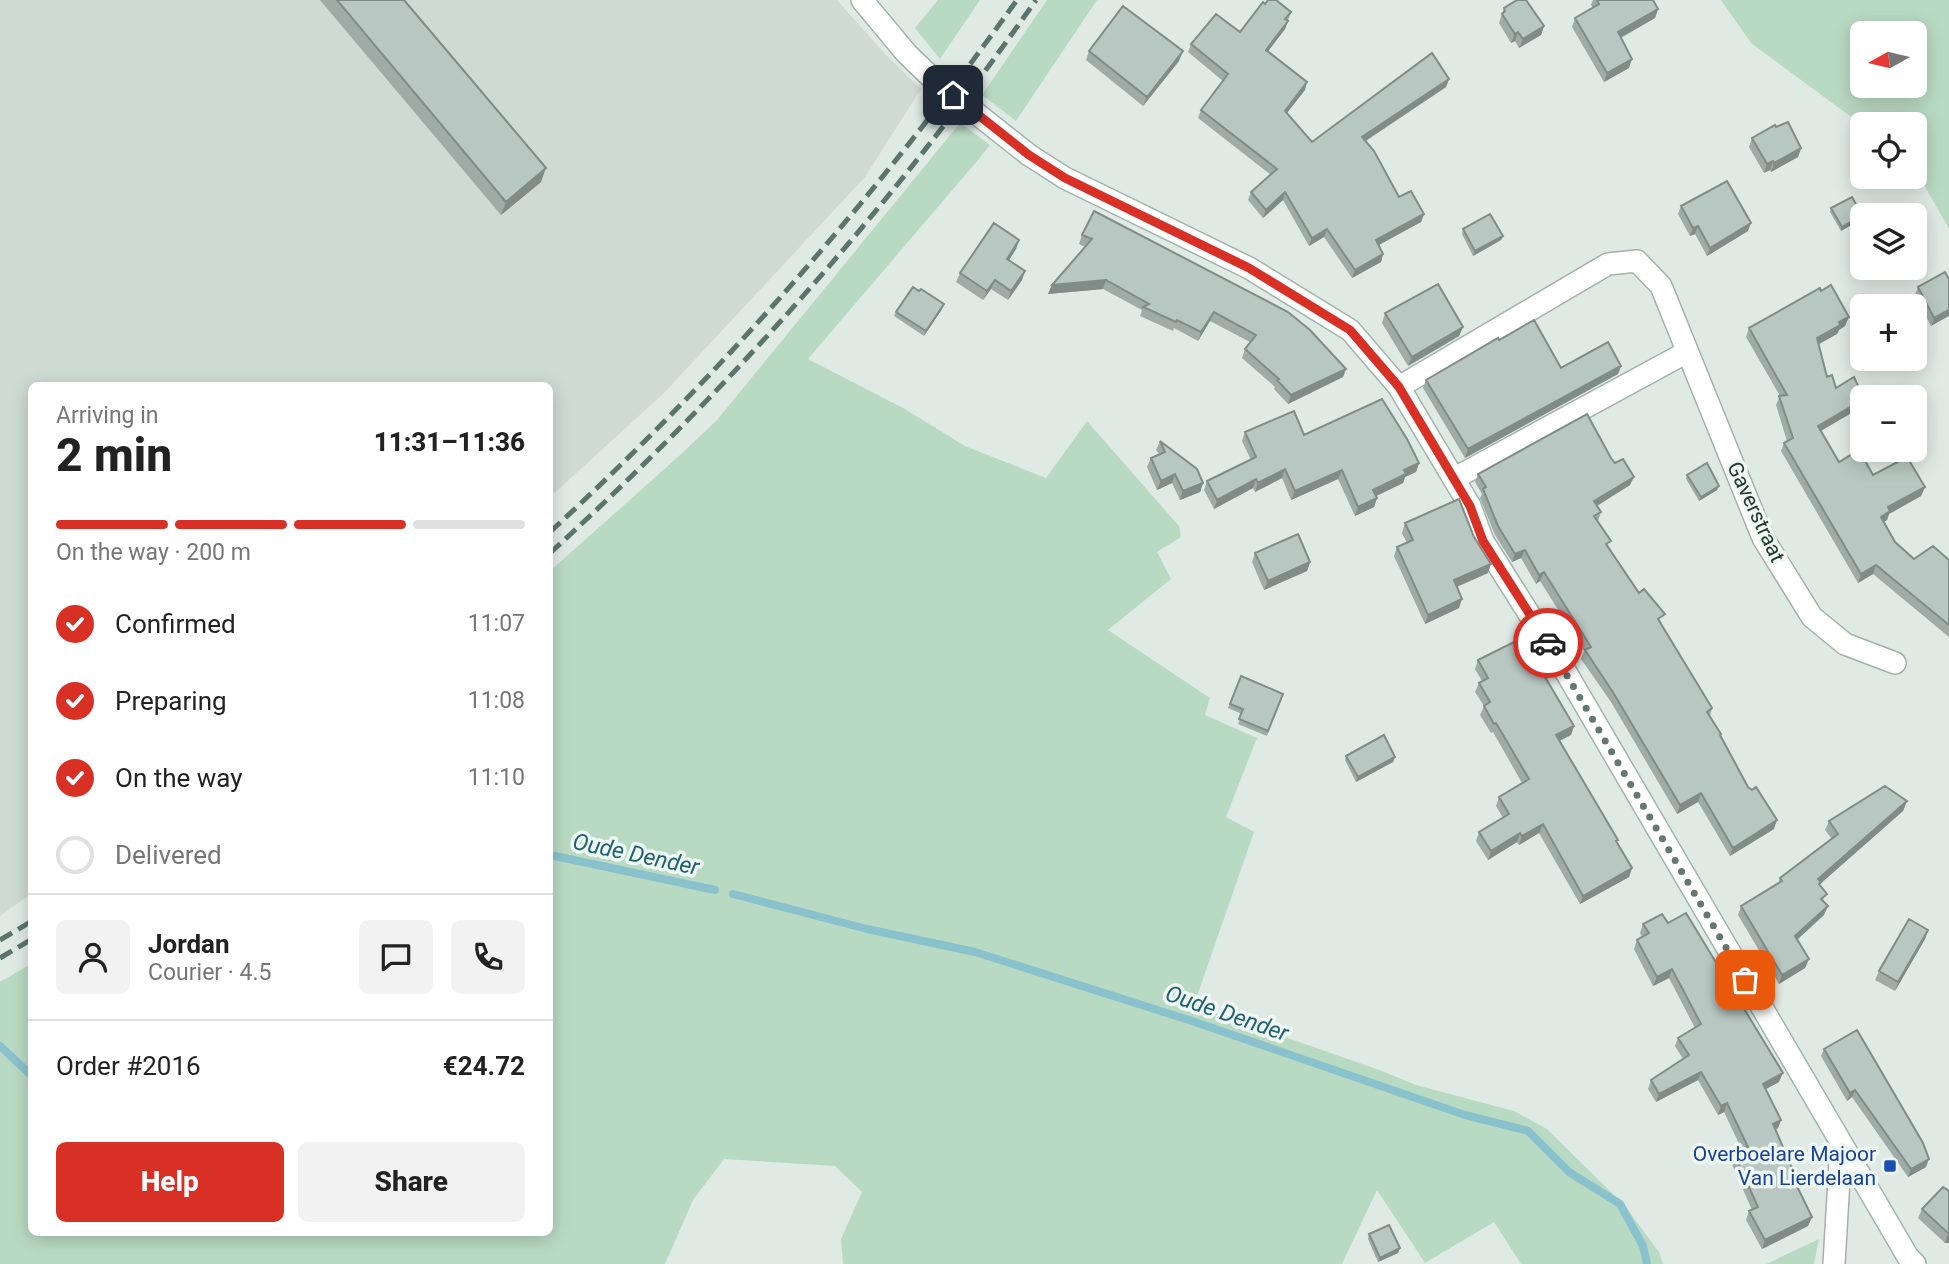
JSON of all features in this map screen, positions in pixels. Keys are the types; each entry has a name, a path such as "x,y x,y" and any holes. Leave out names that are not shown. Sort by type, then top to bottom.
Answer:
{"street":[{"path":"862,0 900,46 933,79 1029,155 1065,178 1249,268 1350,330 1399,387 1455,478 1470,506 1483,541 1567,674 1841,1145 1908,1257 1915,1264"},
{"name":"Gaverstraat","path":"1399,387 1608,264 1637,261 1661,286 1763,538 1812,617 1845,644 1895,663"},
{"path":"1455,478 1688,352"},
{"path":"1834,1264 1841,1145"}],"shaded area":[{"path":"0,0 837,0 886,55 921,89 865,177 663,394 553,494 553,382 28,382 28,896 0,916"}],"green space":[{"path":"938,0 980,0 940,59 915,28"},
{"path":"1047,0 1097,0 1016,121 982,95"},
{"path":"1721,0 1949,0 1949,229 1926,189 1927,112 1850,112 1850,116 1751,43"},
{"path":"960,123 990,145 808,359 905,409 965,446 1046,478 1087,421 1179,526 1181,537 1157,552 1171,579 1108,630 1210,698 1205,715 1257,738 1226,817 1254,832 1194,1005 1416,1085 1514,1111 1547,1129 1625,1206 1659,1252 1663,1264 1521,1264 1494,1222 1425,1263 1377,1190 1342,1264 843,1264 841,1239 862,1192 835,1166 724,1159 693,1200 665,1264 0,1264 0,982 28,966 28,1236 553,1236 553,568 717,420"},
{"path":"1819,1239 1814,1264 1766,1264"}],"building":[{"path":"337,0 404,0 546,168 506,202"},
{"path":"1268,0 1276,0 1291,12 1285,19 1288,21 1266,50 1307,82 1285,111 1312,142 1432,53 1449,79 1362,137 1374,151 1399,197 1411,191 1424,214 1376,240 1383,254 1355,270 1327,229 1312,238 1285,192 1266,210 1251,192 1277,169 1201,110 1228,74 1191,44 1216,14 1240,32 1263,2 1265,4"},
{"path":"1517,0 1526,0 1544,26 1523,39 1518,32 1515,34 1502,14 1504,8"},
{"path":"1597,0 1653,0 1658,9 1618,32 1632,59 1607,73 1575,18 1599,4"},
{"path":"1123,6 1183,51 1147,97 1089,51"},
{"path":"1788,122 1801,148 1767,164 1752,138 1775,125 1776,127"},
{"path":"1727,181 1751,223 1710,248 1698,226 1693,228 1681,206"},
{"path":"1852,197 1855,203 1850,203 1850,222 1842,227 1831,208"},
{"path":"1094,211 1288,312 1310,330 1346,369 1291,395 1277,380 1279,379 1245,349 1256,335 1214,312 1201,332 1143,307 1149,304 1106,280 1052,285 1092,239 1082,235"},
{"path":"1490,214 1503,236 1475,251 1463,229"},
{"path":"994,223 1019,240 1007,259 1025,271 1011,291 995,280 987,291 960,273"},
{"path":"1945,272 1949,279 1949,310 1934,318 1927,304 1927,294 1922,294 1918,287"},
{"path":"1438,284 1463,327 1412,357 1385,313"},
{"path":"1831,285 1849,317 1817,338 1827,377 1832,375 1836,388 1854,377 1858,385 1850,385 1850,407 1818,426 1839,462 1850,455 1850,462 1866,462 1873,475 1898,462 1910,462 1925,487 1888,507 1890,511 1881,517 1895,542 1914,559 1933,546 1949,560 1949,625 1876,565 1861,574 1784,443 1793,438 1779,396 1787,395 1749,328 1820,288 1821,291"},
{"path":"913,287 944,304 926,331 896,312"},
{"path":"1534,320 1561,368 1608,342 1621,366 1468,449 1426,380"},
{"path":"1382,399 1419,463 1404,470 1406,474 1373,490 1377,498 1358,507 1342,470 1295,491 1285,469 1258,483 1256,479 1217,500 1207,481 1256,457 1245,432 1294,411 1304,435"},
{"path":"1587,414 1611,458 1615,463 1623,459 1634,477 1594,501 1601,512 1594,516 1611,541 1606,544 1639,593 1644,589 1665,614 1658,619 1712,708 1707,712 1748,787 1752,790 1756,787 1777,820 1733,848 1701,793 1680,805 1585,650 1591,647 1544,572 1539,575 1525,550 1515,554 1498,526 1483,489 1486,487 1478,474"},
{"path":"1160,441 1197,469 1203,483 1183,491 1175,474 1161,481 1151,458 1165,452"},
{"path":"1707,463 1719,486 1701,497 1687,475"},
{"path":"1459,499 1474,537 1491,564 1454,580 1462,599 1428,615 1397,547 1413,540 1405,523"},
{"path":"1298,534 1310,562 1268,581 1255,553"},
{"path":"1522,638 1574,726 1556,735 1632,868 1583,896 1543,824 1522,836 1520,833 1491,851 1479,832 1509,814 1499,797 1529,779 1484,706 1490,702 1479,683 1488,678 1478,660"},
{"path":"1241,676 1283,694 1268,731 1239,719 1243,709 1230,704"},
{"path":"1384,735 1395,757 1358,777 1346,756"},
{"path":"1885,786 1907,801 1818,879 1827,894 1821,899 1828,906 1795,936 1809,959 1782,975 1741,906 1782,881 1780,878 1838,834 1829,821"},
{"path":"1686,913 1783,1073 1763,1084 1781,1120 1773,1124 1796,1177 1793,1178 1812,1217 1765,1240 1749,1211 1758,1207 1734,1154 1748,1147 1727,1103 1721,1106 1701,1072 1659,1094 1651,1080 1689,1055 1678,1038 1701,1024 1672,969 1657,977 1637,940 1649,933 1643,924 1662,914 1668,923"},
{"path":"1909,919 1928,930 1898,982 1879,971"},
{"path":"1857,1030 1923,1143 1929,1159 1911,1169 1855,1090 1850,1093 1824,1049"},
{"path":"1943,1187 1949,1191 1949,1234 1922,1209"},
{"path":"1389,1225 1400,1248 1380,1258 1369,1234"}],"waterway":[{"name":"Oude Dender","path":"553,856 715,890"},
{"name":"Oude Dender","path":"733,894 867,929 975,952 1192,1021 1465,1115 1528,1131 1569,1172 1620,1204 1643,1246 1647,1264"},
{"path":"0,1046 28,1072"}],"railway":[{"path":"553,529 678,408 797,278 910,142 1017,0"},
{"path":"553,550 683,425 808,290 926,148 1036,0"},
{"path":"0,940 28,923"},
{"path":"0,958 28,941"}],"way so far":[{"path":"1548,643 1745,980"}],"place":[{"name":"Overboelare Majoor Van Lierdelaan","path":"1890,1166"}],"route":[{"path":"953,95 1029,155 1065,178 1249,268 1350,330 1399,387 1455,478 1470,506 1483,541 1548,643"}]}
